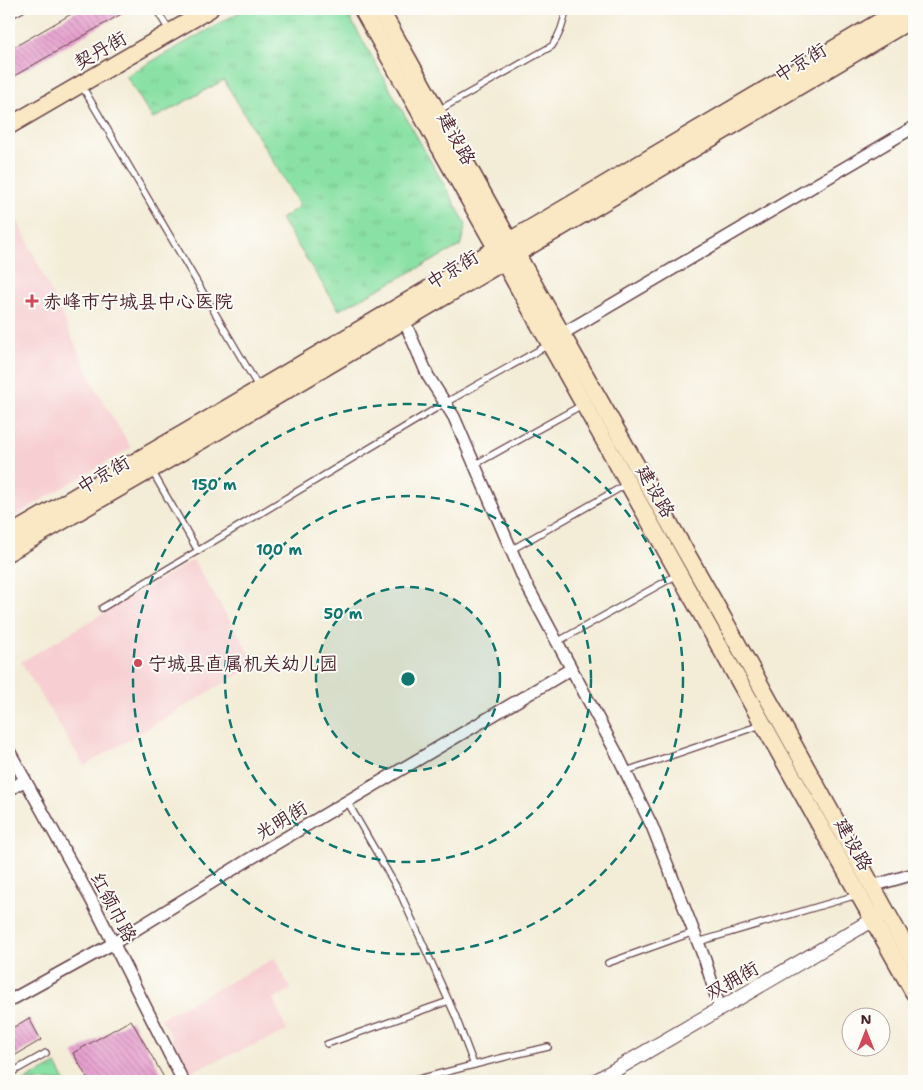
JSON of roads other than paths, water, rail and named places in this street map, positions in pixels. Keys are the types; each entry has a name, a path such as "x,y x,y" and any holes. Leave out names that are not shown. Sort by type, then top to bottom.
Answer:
{"main road":[{"name":"契丹街","path":"9,126 210,9"},
{"name":"建设路","path":"362,9 556,339 717,606 880,916 914,992"},
{"name":"建设路","path":"380,9 437,111 506,251"},
{"name":"中京街","path":"9,552 404,320 506,251 901,9"},
{"name":"中京街","path":"9,535 260,389 914,18"},
{"name":"建设路","path":"556,339 584,404 764,724 866,890"},
{"name":"建设路","path":"880,916 913,955"}],"street":[{"path":"556,339 914,127"},
{"path":"404,320 428,376 454,417 525,582 626,771 652,826 705,960 720,1009"},
{"name":"光明街","path":"9,1001 114,943 248,860 571,669"},
{"name":"红领巾路","path":"9,751 92,901 183,1081"},
{"path":"9,790 25,780"},
{"path":"866,890 914,874"},
{"name":"双拥街","path":"596,1081 880,916"}],"lane":[{"path":"9,16 22,9"},
{"path":"156,9 170,32"},
{"path":"437,111 552,46 559,36 566,9"},
{"path":"81,84 260,389"},
{"path":"102,608 445,403 556,339"},
{"path":"474,465 584,404"},
{"path":"151,469 198,551"},
{"path":"511,550 629,483"},
{"path":"557,642 680,573"},
{"path":"626,771 764,724"},
{"path":"347,801 401,895 449,1001 474,1065"},
{"path":"608,963 866,890"},
{"path":"327,1044 449,1001"},
{"path":"411,1081 427,1079 474,1065 548,1047"},
{"path":"9,1074 46,1054"}],"place":[{"name":"赤峰市宁城县中心医院","path":"32,301"},
{"name":"宁城县直属机关幼儿园","path":"138,663"}]}
